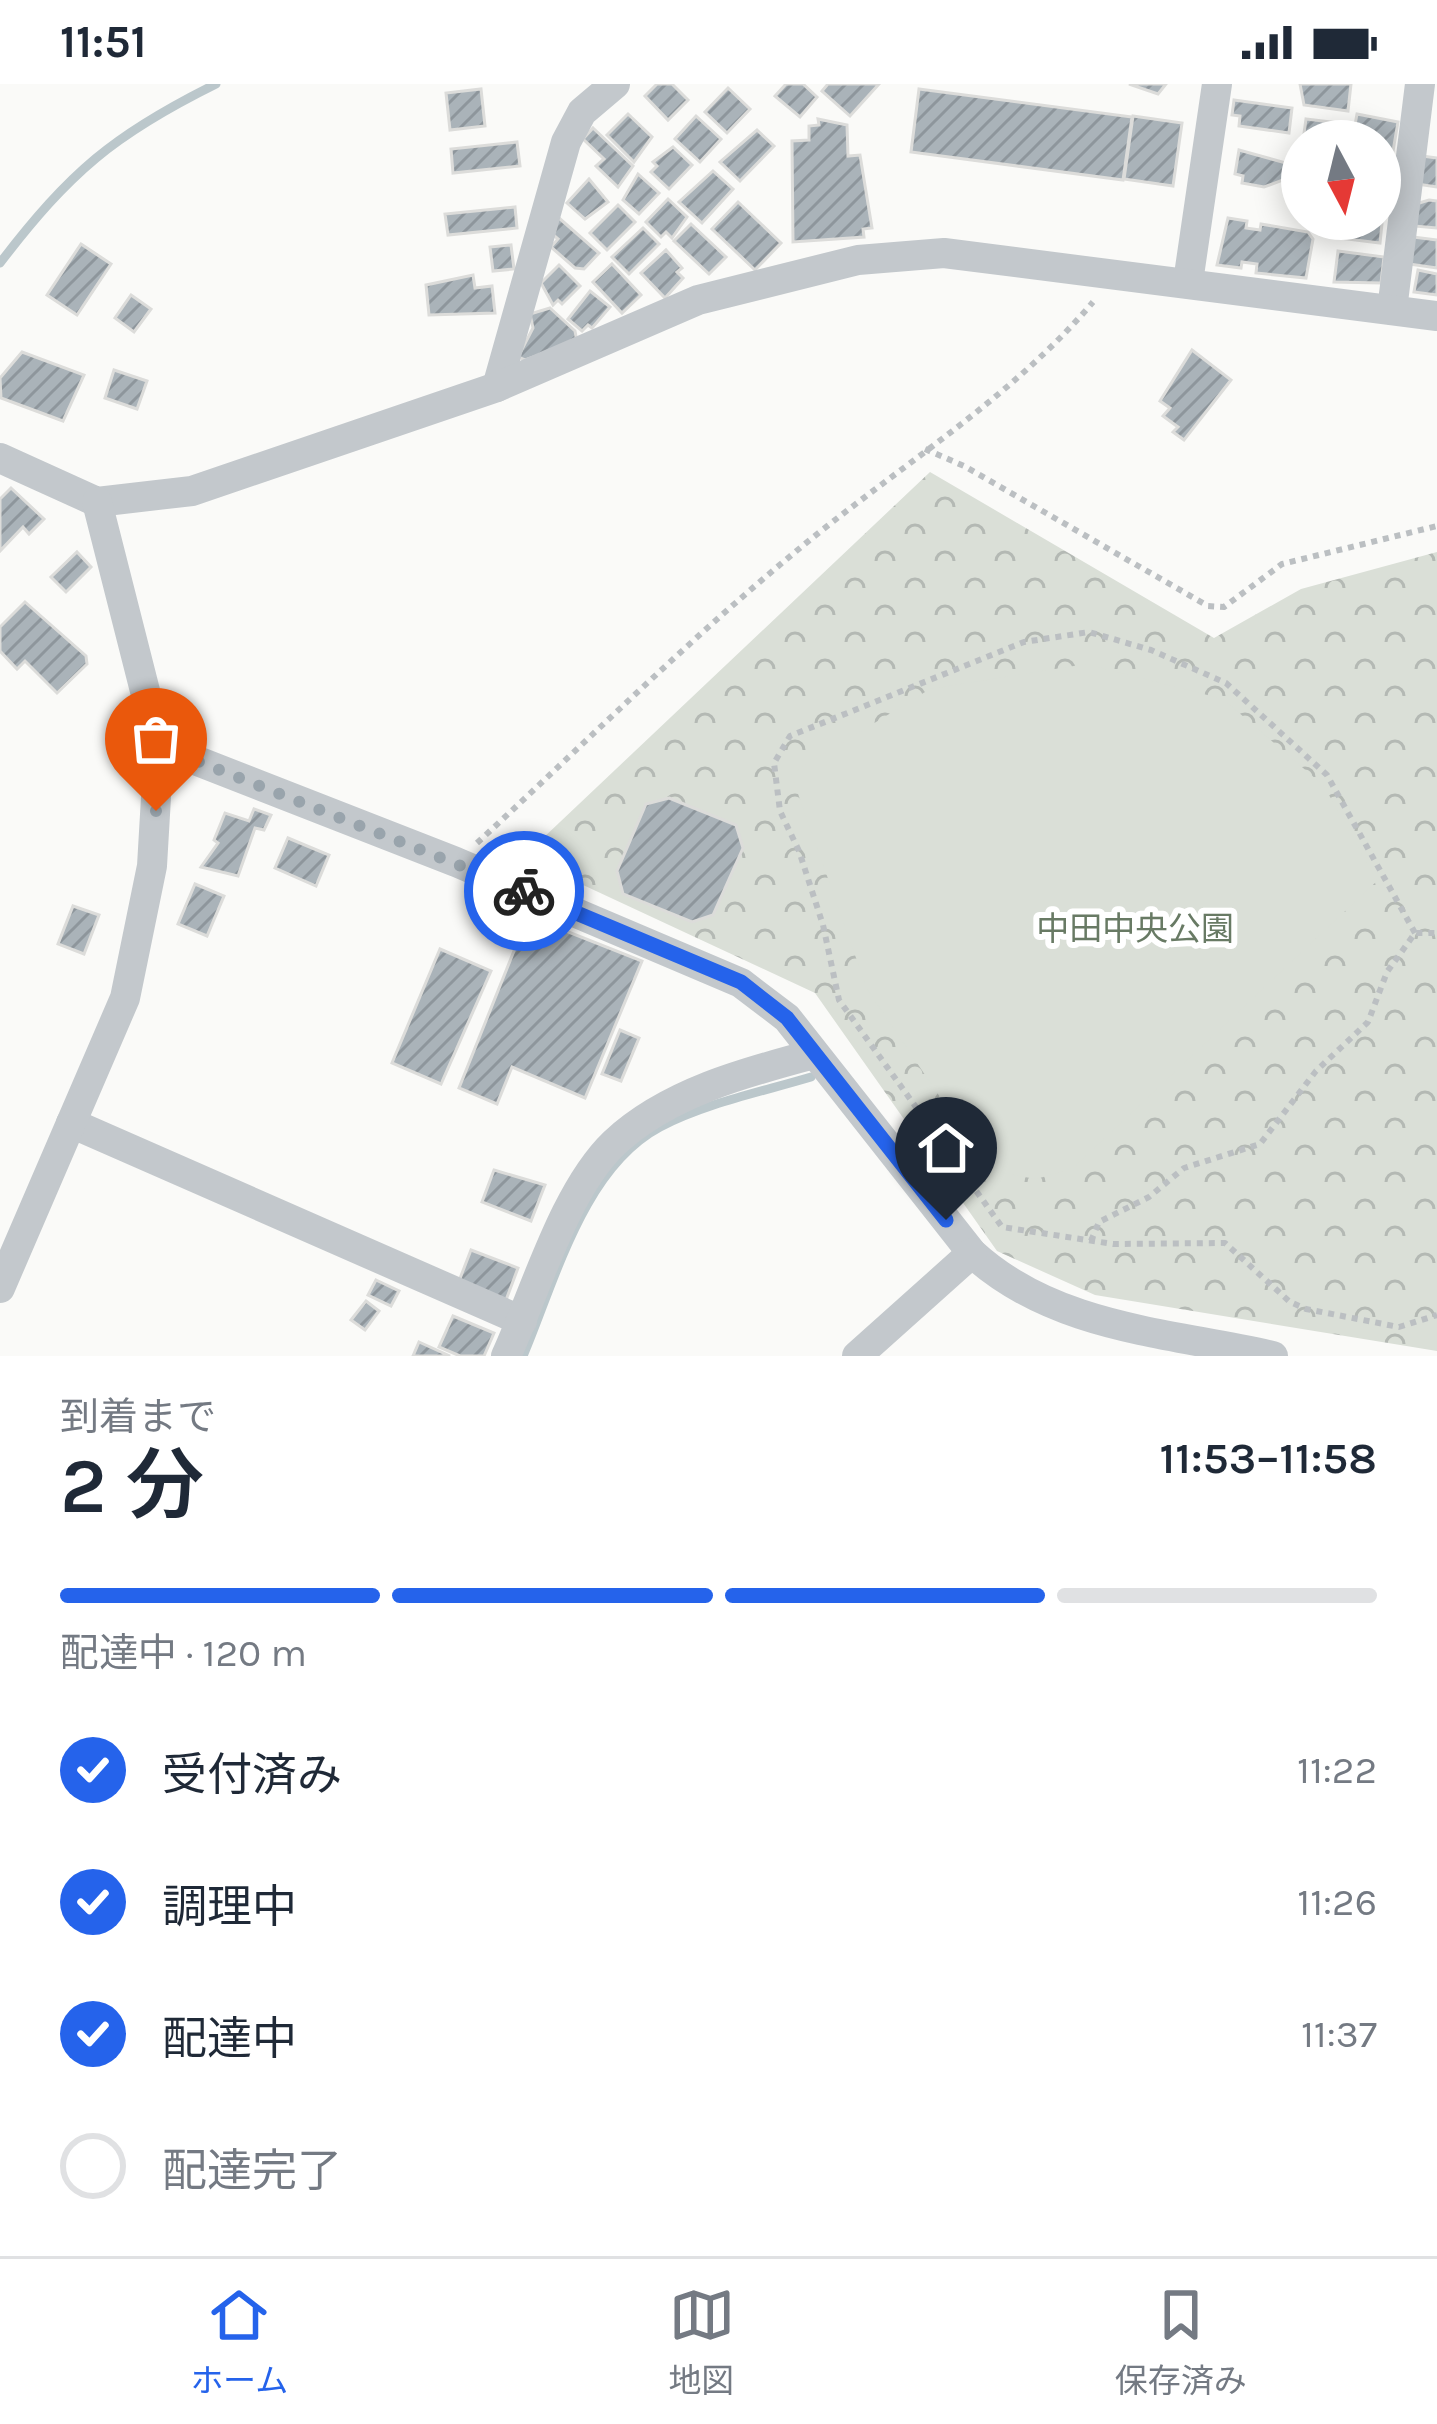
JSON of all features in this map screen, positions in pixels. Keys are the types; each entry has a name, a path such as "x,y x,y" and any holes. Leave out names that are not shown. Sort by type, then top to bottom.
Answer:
{"street":[{"path":"497,387 566,142 582,112 615,84"},
{"path":"1189,282 1217,84"},
{"path":"1392,310 1420,84"},
{"path":"0,458 97,502 227,483 497,387 698,300 857,260 944,253 1437,316"},
{"path":"0,1288 125,998 152,866 159,746 97,502"},
{"path":"159,746 456,862 741,982 787,1018 972,1253 1042,1303 1094,1321 1273,1356"},
{"path":"506,1356 581,1186 614,1144 666,1106 751,1071 814,1054"},
{"path":"71,1124 522,1321"},
{"path":"857,1356 972,1253"}],"path":[{"path":"456,862 795,552 877,493 1055,346 1103,291 1110,274"},
{"path":"925,449 964,466 1208,606 1224,607 1282,564 1437,526"},
{"path":"1415,933 1327,775 1226,683 1151,650 1090,632 1024,643 790,736 774,763 780,812 811,888 839,1000 855,1029 1003,1227 1091,1242 1225,1243 1290,1302 1306,1309 1399,1328 1437,1315"},
{"path":"1415,933 1437,933"},
{"path":"1091,1242 1099,1222 1149,1197 1184,1168 1260,1144 1278,1127 1316,1071 1368,1022 1387,972 1415,933"}],"green space":[{"name":"中田中央公園","path":"930,472 1214,638 1301,589 1437,552 1437,1351 1095,1295 997,1251 815,993 523,857"},
{"path":"1086,664 1223,699 1324,786 1377,881 1072,1169 1036,1179 990,1171 867,989 791,774 930,689"}],"building":[{"path":"657,84 672,84 688,100 668,120 645,96"},
{"path":"786,84 803,84 817,97 800,117 775,96"},
{"path":"828,84 879,84 850,116 822,91"},
{"path":"1129,84 1166,84 1158,94"},
{"path":"1300,84 1351,84 1348,111 1304,105"},
{"path":"728,88 750,109 727,133 705,112"},
{"path":"481,89 485,126 450,130 446,93"},
{"path":"919,89 1132,117 1123,180 911,152"},
{"path":"1234,100 1292,108 1291,120 1281,120 1281,132 1239,126 1240,116 1232,115"},
{"path":"628,114 652,137 634,162 607,135"},
{"path":"1357,114 1388,120 1356,120"},
{"path":"696,116 721,139 700,162 675,139"},
{"path":"1133,116 1182,123 1173,186 1124,179"},
{"path":"818,119 847,125 848,156 860,155 872,228 863,229 864,237 793,242 792,141 809,140 809,126 819,125"},
{"path":"593,128 633,166 618,187 596,166 604,159 583,139"},
{"path":"757,130 774,146 740,181 720,162"},
{"path":"517,142 520,166 453,173 451,149"},
{"path":"673,147 692,165 669,189 651,172 657,166 653,162"},
{"path":"1239,150 1281,162 1281,181 1264,187 1242,183 1243,176 1235,174"},
{"path":"1422,156 1437,158 1437,187 1417,184"},
{"path":"713,171 733,189 702,223 679,202"},
{"path":"638,174 659,193 639,214 623,200"},
{"path":"589,179 608,202 585,219 567,203"},
{"path":"668,199 687,217 672,238 666,232 661,237 646,222"},
{"path":"1437,201 1437,228 1414,226 1416,204"},
{"path":"738,202 781,243 755,270 712,229"},
{"path":"618,205 635,222 607,250 590,233"},
{"path":"515,207 517,228 448,235 445,214"},
{"path":"559,218 599,253 584,269 575,268 551,247 558,239 550,232"},
{"path":"1228,218 1247,221 1246,228 1260,230 1261,224 1281,227 1281,240 1313,240 1306,278 1256,273 1257,264 1217,265"},
{"path":"691,224 726,257 709,274 674,241"},
{"path":"643,228 659,244 629,274 612,257"},
{"path":"1413,237 1437,240 1437,268 1409,264"},
{"path":"81,244 111,264 77,315 47,295"},
{"path":"511,245 514,269 493,271 490,247"},
{"path":"666,250 682,268 677,272 683,278 665,298 641,273"},
{"path":"1338,251 1384,257 1381,283 1334,282"},
{"path":"612,264 641,295 622,313 593,282"},
{"path":"559,265 580,286 562,304 558,300 553,305 541,283"},
{"path":"1418,270 1437,274 1437,295 1414,292"},
{"path":"473,275 475,288 492,286 495,313 429,315 426,285"},
{"path":"590,291 610,307 592,328 588,325 582,331 568,319"},
{"path":"131,295 151,309 134,332 115,318"},
{"path":"550,308 575,331 577,342 525,360 518,357 533,328 530,314"},
{"path":"1192,350 1231,380 1184,440 1173,432 1178,427 1163,416 1170,408 1160,401"},
{"path":"22,352 84,375 63,421 1,398 0,378"},
{"path":"114,370 147,381 137,409 105,398"},
{"path":"11,488 44,519 29,534 23,527 0,551 0,499"},
{"path":"77,552 91,567 66,592 51,577"},
{"path":"25,602 86,656 87,664 57,693 25,661 17,669 0,651 0,627"},
{"path":"669,798 736,825 743,848 713,915 692,922 623,894 617,871 646,804"},
{"path":"254,809 271,815 264,830 255,828 238,876 201,867 218,843 214,840 225,813 249,821"},
{"path":"288,838 329,855 316,886 275,868"},
{"path":"195,884 224,896 207,936 178,924"},
{"path":"73,906 99,915 84,954 58,944"},
{"path":"528,916 642,961 585,1098 512,1067 497,1104 459,1088"},
{"path":"440,949 491,971 441,1084 392,1063"},
{"path":"620,1030 639,1038 621,1081 602,1074"},
{"path":"494,1170 545,1185 531,1221 482,1202"},
{"path":"471,1250 518,1268 506,1300 459,1281"},
{"path":"376,1280 399,1291 391,1306 368,1295"},
{"path":"366,1301 379,1311 365,1330 351,1320"},
{"path":"453,1316 494,1333 484,1356 460,1356 439,1347"},
{"path":"419,1342 450,1356 413,1356"}],"waterway":[{"path":"0,263 49,204 96,158 149,121 216,84"},
{"path":"523,1356 591,1198 633,1146 696,1111 811,1077"}],"way so far":[{"path":"156,811 159,746 524,891"}],"route":[{"path":"524,891 741,982 787,1018 946,1220"}]}
